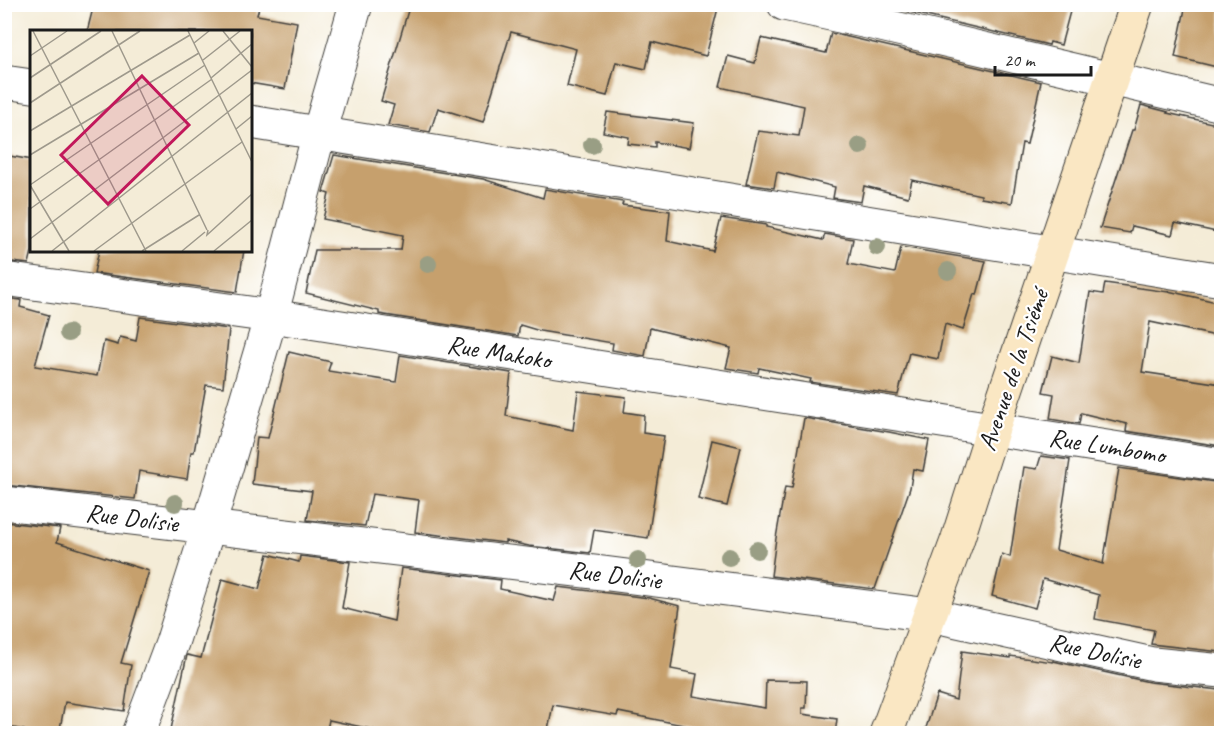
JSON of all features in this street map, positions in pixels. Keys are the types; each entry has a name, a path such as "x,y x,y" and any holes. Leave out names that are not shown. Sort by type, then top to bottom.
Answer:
{"main road":[{"name":"Avenue de la Tsiémé","path":"886,734 957,541 1137,4"}],"street":[{"path":"138,734 172,643 209,526 271,316 356,4"},
{"path":"784,4 1221,105"},
{"path":"4,82 30,86"},
{"path":"252,122 1221,280"},
{"name":"Rue Makoko","path":"4,279 271,316 993,428"},
{"name":"Rue Lumbomo","path":"993,428 1221,465"},
{"name":"Rue Dolisie","path":"4,503 602,573 930,615 1153,664 1221,671"}],"building":[{"path":"94,4 260,4 257,15 297,22 285,89 252,83 252,30 88,30"},
{"path":"410,4 719,4 706,56 652,42 646,69 616,62 607,96 567,86 576,49 511,32 483,122 438,108 430,132 388,125 394,105 381,101"},
{"path":"876,4 1072,4 1061,45 1050,42 1049,45"},
{"path":"1186,4 1221,4 1221,68 1175,57"},
{"path":"831,33 1041,82 1027,144 1022,143 1012,203 981,198 981,195 912,180 908,197 864,186 861,202 833,198 835,187 777,172 774,188 746,184 758,131 799,136 804,106 720,87 728,56 755,63 761,38 826,53"},
{"path":"1141,105 1221,125 1221,233 1175,223 1172,235 1132,226 1130,233 1100,228"},
{"path":"607,112 694,123 689,148 655,142 655,147 628,144 629,137 603,132"},
{"path":"4,155 30,160 32,252 29,264 4,261"},
{"path":"334,155 483,179 543,198 545,189 623,202 622,205 670,211 667,241 713,251 721,218 766,225 766,227 823,240 825,234 853,239 848,264 895,273 901,247 986,261 977,295 974,294 963,330 945,324 938,359 909,353 898,395 810,382 811,379 759,368 758,373 726,368 731,348 650,328 645,356 612,350 613,343 540,331 520,325 518,336 379,314 379,311 306,293 315,250 401,250 403,235 323,219 329,194 323,192"},
{"path":"99,252 244,252 237,292 94,273"},
{"path":"1105,283 1168,291 1221,303 1221,337 1150,322 1142,372 1221,384 1221,446 1126,431 1127,424 1081,413 1079,424 1050,419 1054,394 1043,392 1052,356 1079,363 1090,292 1103,294"},
{"path":"4,298 21,300 20,307 49,315 35,366 97,376 104,341 118,345 120,337 136,341 140,317 229,329 223,387 206,385 187,479 139,471 135,499 4,485"},
{"path":"289,352 331,362 328,371 396,382 400,355 511,373 506,416 573,430 578,391 626,397 624,412 644,415 643,433 664,436 648,538 594,530 590,553 415,532 419,500 372,494 365,526 307,520 312,491 252,484 257,437 268,438"},
{"path":"804,418 929,440 923,471 913,469 910,488 875,589 771,576 785,487 792,488"},
{"path":"712,440 741,447 727,506 698,499"},
{"path":"1041,456 1070,460 1056,550 1103,564 1119,468 1221,483 1221,652 1151,644 1154,630 1095,619 1099,595 1043,579 1035,608 992,596 1002,554 1010,557 1024,467 1037,469"},
{"path":"4,522 60,528 57,542 149,571 121,663 131,665 124,711 65,702 59,734 23,734 24,730 4,726"},
{"path":"268,554 299,562 300,556 350,562 342,608 394,621 401,568 501,580 500,589 554,601 558,587 649,598 680,606 671,669 697,674 693,696 765,708 766,680 807,681 806,708 802,708 802,714 837,719 835,734 697,734 698,728 618,712 617,716 553,705 547,734 394,734 329,720 326,734 170,734 187,655 201,658 222,579 259,589"},
{"path":"962,651 1053,661 1149,682 1219,690 1217,707 1221,708 1221,734 924,734 937,694 956,700"}]}
